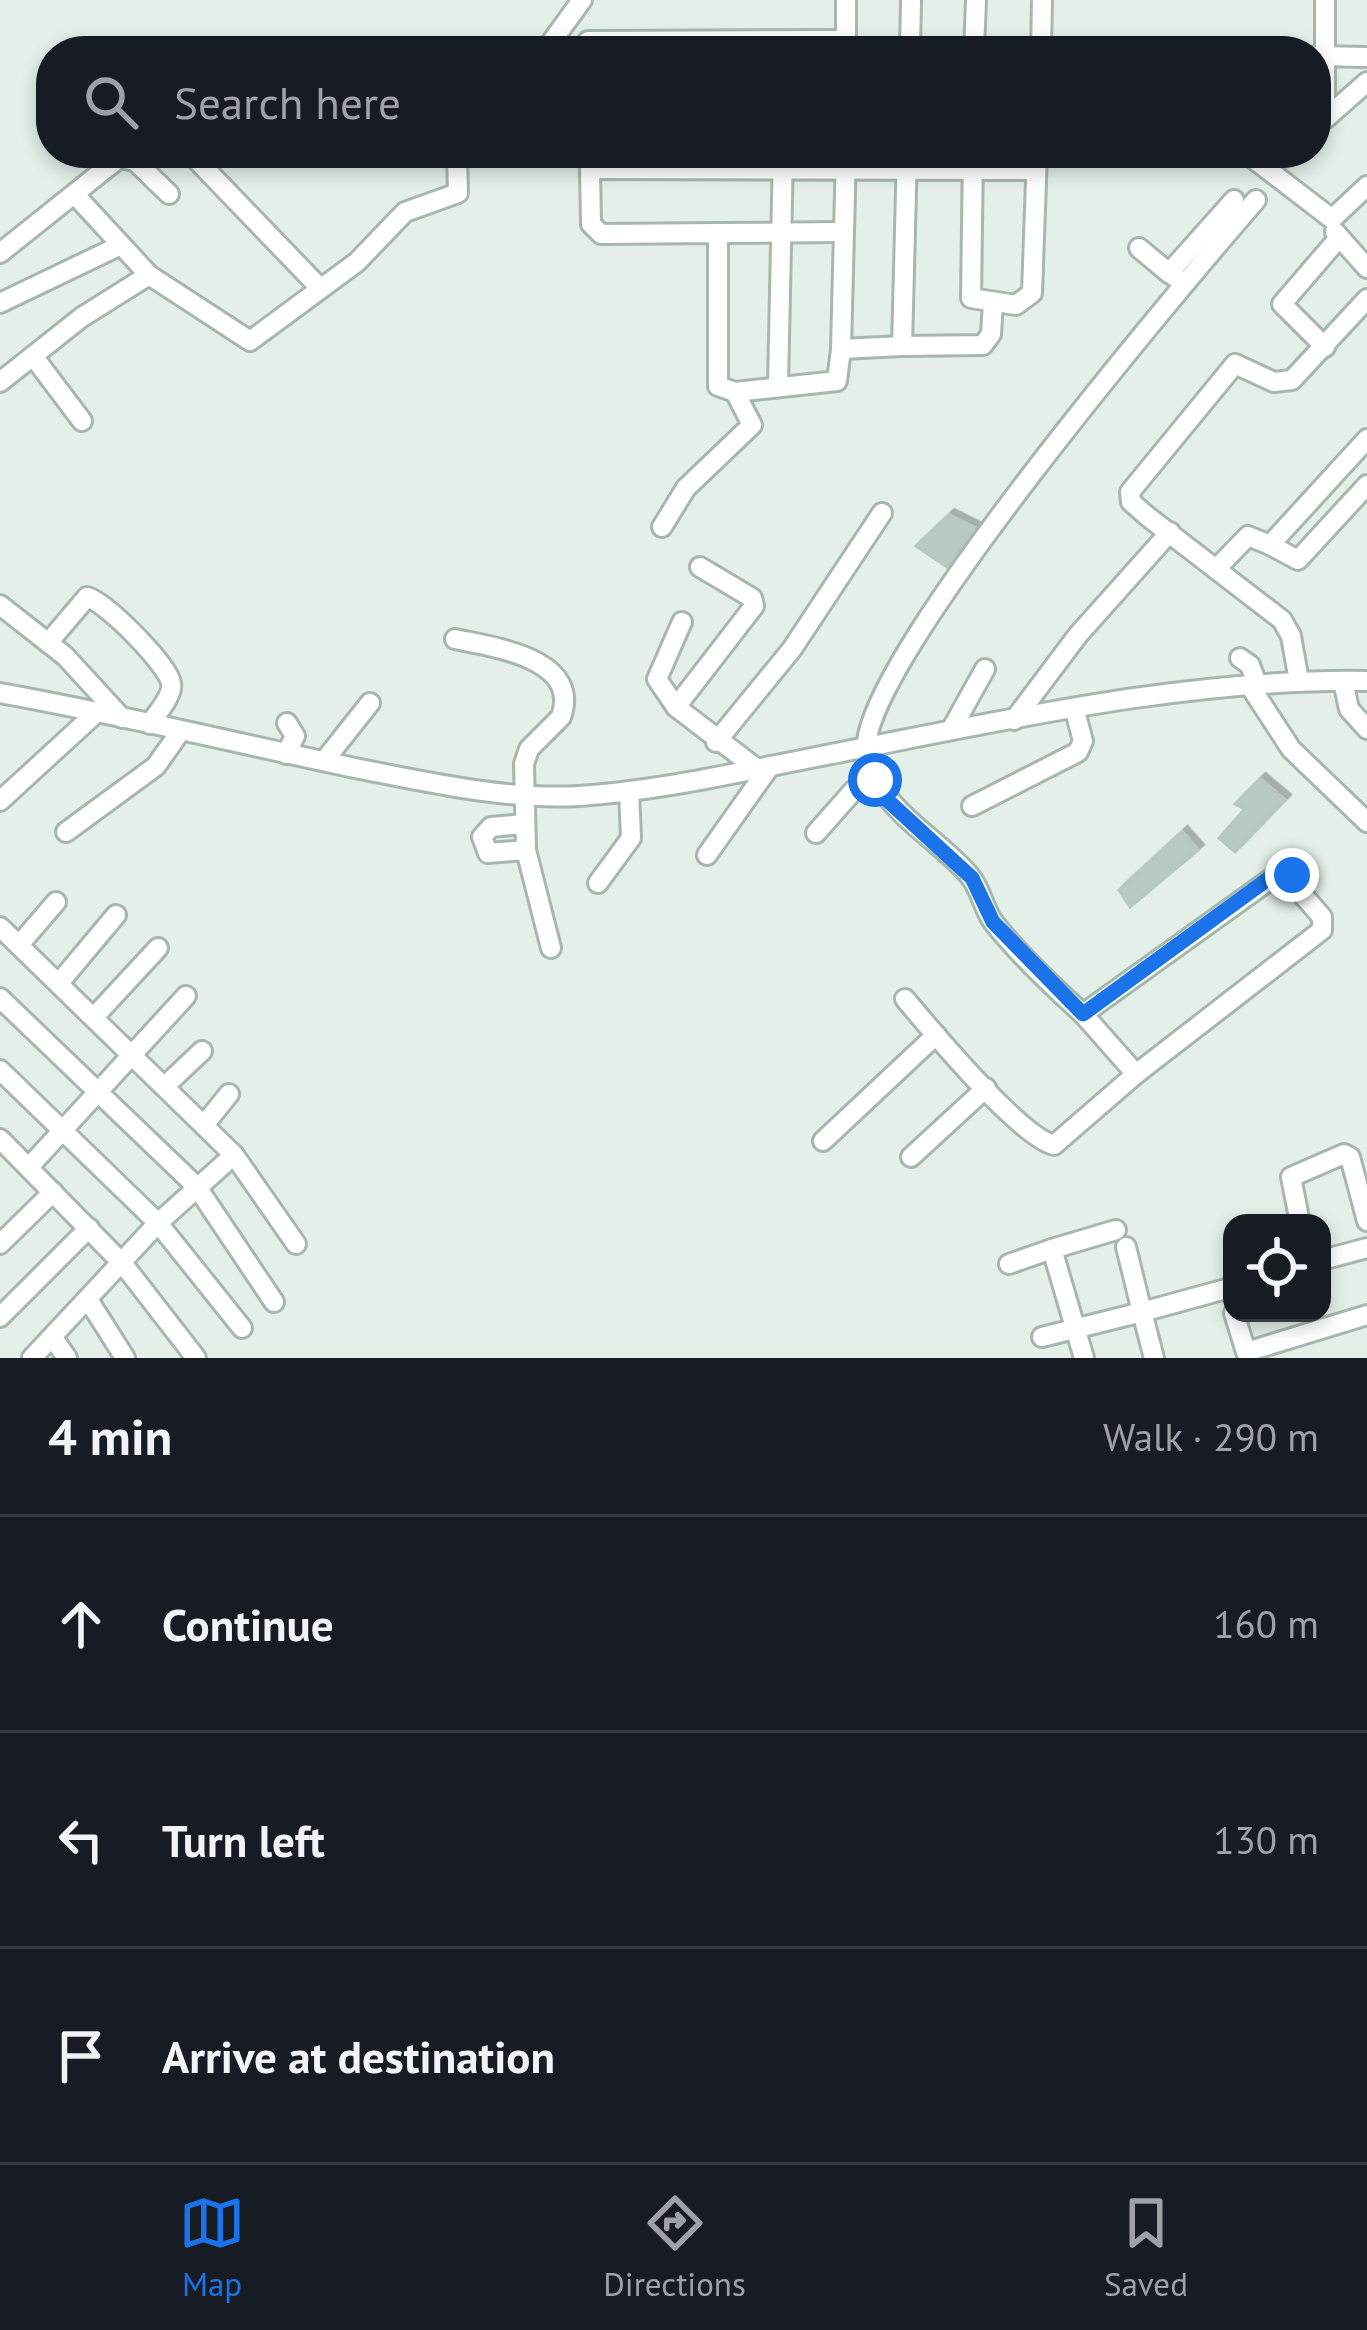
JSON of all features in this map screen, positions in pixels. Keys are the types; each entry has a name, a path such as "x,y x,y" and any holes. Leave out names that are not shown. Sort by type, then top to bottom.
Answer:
{"street":[{"path":"583,0 587,36"},
{"path":"556,36 583,0"},
{"path":"845,0 846,36"},
{"path":"910,36 911,0"},
{"path":"975,36 976,0"},
{"path":"1041,36 1042,0"},
{"path":"1322,36 1325,0"},
{"path":"1331,56 1367,57"},
{"path":"1331,111 1367,82"},
{"path":"0,253 113,168"},
{"path":"139,168 169,194"},
{"path":"204,168 320,288"},
{"path":"77,197 149,275 250,341 357,262 405,212 458,193 457,168"},
{"path":"590,168 591,224 601,234 842,232"},
{"path":"778,385 782,168"},
{"path":"718,233 718,386 734,392 837,381 846,168"},
{"path":"902,346 907,168"},
{"path":"973,168 970,295 1016,305 1032,293 1036,168"},
{"path":"1266,168 1332,219 1337,240 1367,268"},
{"path":"1332,219 1367,186"},
{"path":"1136,1073 993,922 972,878 885,798 866,748 876,708 925,621 1234,200"},
{"path":"1176,278 1256,200"},
{"path":"1325,346 1282,304 1337,240"},
{"path":"0,303 118,246"},
{"path":"1139,248 1176,278"},
{"path":"0,382 149,275"},
{"path":"1299,680 1288,628 1132,502 1132,485 1235,364 1282,384 1367,299"},
{"path":"841,349 983,345 991,334 993,302"},
{"path":"33,356 82,422"},
{"path":"662,527 686,488 752,425 734,392"},
{"path":"1270,545 1367,439"},
{"path":"1216,569 1248,536 1298,560 1367,484"},
{"path":"716,742 792,649 882,513"},
{"path":"1014,720 1089,622 1170,532"},
{"path":"676,707 754,606 752,598 700,567"},
{"path":"47,643 87,597 104,605 148,646 170,678 169,695 149,724"},
{"path":"4,616 86,675 122,718"},
{"path":"682,622 657,679 676,707 716,742 764,768"},
{"path":"455,640 518,652 548,668 565,708 526,756 526,850 550,948"},
{"path":"1240,658 1250,665 1254,685 1291,749 1367,822"},
{"path":"951,730 986,669"},
{"path":"0,693 286,754 526,795 629,791 951,730 1254,685 1299,680 1367,682"},
{"path":"1343,681 1349,709 1367,729"},
{"path":"323,761 370,703"},
{"path":"972,806 1078,752 1083,741 1075,711"},
{"path":"0,801 96,712"},
{"path":"286,754 295,736 287,723"},
{"path":"66,832 157,766 179,732"},
{"path":"707,855 764,768"},
{"path":"816,833 854,790 875,780"},
{"path":"598,883 631,838 629,791"},
{"path":"524,824 491,827 482,837 488,853 526,850"},
{"path":"905,999 1041,1142 1054,1145 1136,1073 1322,930 1322,917 1292,875 1282,871 1083,1014"},
{"path":"20,945 56,902"},
{"path":"59,983 116,915"},
{"path":"0,927 234,1155 296,1244"},
{"path":"94,1018 158,948"},
{"path":"29,1167 186,996"},
{"path":"0,998 197,1187 274,1302"},
{"path":"824,1141 935,1035"},
{"path":"165,1086 202,1052"},
{"path":"0,1070 158,1223 242,1328"},
{"path":"911,1157 986,1088"},
{"path":"204,1125 229,1094"},
{"path":"0,1168 7,1146 123,1264 196,1358"},
{"path":"1298,1214 1292,1178 1344,1154 1350,1157 1367,1221"},
{"path":"32,1358 158,1223 234,1155"},
{"path":"0,1244 53,1192"},
{"path":"0,1317 89,1228"},
{"path":"1009,1264 1052,1250 1121,1238 1154,1358"},
{"path":"1331,1258 1367,1248"},
{"path":"1052,1250 1084,1358"},
{"path":"1042,1336 1142,1312 1223,1300"},
{"path":"89,1301 125,1358"},
{"path":"1238,1322 1247,1355 1367,1316"},
{"path":"53,1338 67,1358"}],"building":[{"path":"949,515 975,528 947,567 916,546"},
{"path":"1260,779 1285,800 1235,852 1219,838 1245,809 1235,804"},
{"path":"1182,832 1198,850 1130,907 1119,890"}],"route":[{"path":"875,780 885,798 972,878 993,922 1083,1014 1272,876 1282,871 1292,875"}]}
